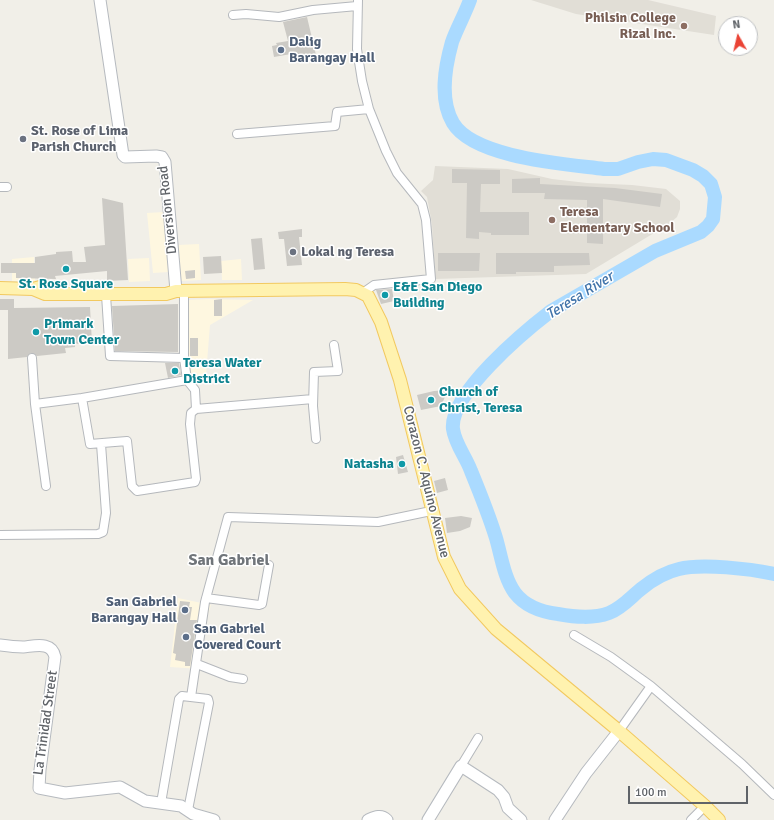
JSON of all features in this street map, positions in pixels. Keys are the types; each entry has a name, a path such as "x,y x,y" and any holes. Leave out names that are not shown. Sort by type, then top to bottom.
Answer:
{"main road":[{"path":"0,288 33,289 44,286 166,287 180,291"},
{"path":"33,289 45,294 106,295 166,294 180,291 288,289 344,289 364,292"},
{"name":"Corazon C. Aquino Avenue","path":"364,292 371,300 381,322 400,380 431,511 449,570 468,600 496,628 619,731 719,820"}],"street":[{"name":"Diversion Road","path":"100,0 123,155 125,157 162,157 165,162 180,291"},
{"path":"233,14 278,17 358,3 357,49 362,81 369,109 386,151 397,173 422,204 426,220 431,279 374,285 364,292"},
{"path":"237,134 335,126 336,112 369,109"},
{"path":"180,291 184,358 188,380 195,390 196,409"},
{"path":"106,295 110,356 184,358"},
{"path":"316,439 313,399 314,372 338,371 334,345"},
{"path":"32,358 35,404 46,486"},
{"path":"35,404 82,398 188,380"},
{"path":"82,398 88,441 90,444 127,441 134,490 137,491 192,484 196,479 190,424 191,413 196,409 313,399"},
{"path":"0,535 98,534 102,532 106,513 101,444"},
{"path":"191,697 206,598 228,517 378,522 431,511"},
{"path":"206,598 260,605 262,604 269,565"},
{"path":"574,635 611,657 651,686 742,764 774,795"},
{"name":"La Trinidad Street","path":"0,645 23,647 34,645 50,647 54,651 55,657 39,788 65,793 120,787 145,801 181,806 200,818 214,820"},
{"path":"197,664 230,677 243,679"},
{"path":"556,820 586,773 619,731 651,686"},
{"path":"161,803 179,699 182,696 208,699 209,704 188,810"},
{"path":"428,820 478,738"},
{"path":"461,766 498,790 504,797 508,808 521,820"},
{"path":"691,820 705,806"},
{"path":"368,820 378,816 384,817 387,820"}],"shaded area":[{"name":"Philsin College Rizal Inc.","path":"531,0 648,0 716,16 714,35 576,14"},
{"name":"Teresa Elementary School","path":"435,166 508,169 552,179 666,189 680,201 680,209 677,217 669,224 586,274 435,279 432,224 427,197 421,191 433,180"},
{"path":"164,212 169,272 153,273 147,213"},
{"path":"199,244 201,280 180,281 178,245"},
{"path":"34,257 35,281 12,281 12,259"},
{"path":"149,258 150,281 129,282 128,259"},
{"path":"241,259 242,280 222,280 221,261"},
{"path":"187,300 253,300 210,325 206,375 190,376"},
{"path":"178,598 211,605 204,627 200,669 170,667"}],"building":[{"path":"307,17 316,55 292,61 291,54 274,57 272,46 277,45 276,43 288,41 283,22"},
{"path":"452,169 500,170 500,184 481,184 480,212 529,212 529,235 491,235 491,233 479,232 479,239 466,238 467,183 452,183"},
{"path":"540,178 540,184 615,188 662,194 660,207 603,199 603,244 587,243 587,200 544,199 545,193 512,193 512,179"},
{"path":"102,198 123,203 128,280 107,281 107,271 55,276 56,279 16,278 16,273 1,273 1,263 35,263 35,257 56,254 56,252 72,251 73,262 86,262 84,247 105,245"},
{"name":"Lokal ng Teresa","path":"302,229 302,237 299,237 302,265 287,266 284,239 279,239 278,232"},
{"path":"262,238 265,269 254,270 251,239"},
{"path":"438,253 480,253 479,271 438,271"},
{"path":"496,253 589,253 590,265 554,266 554,272 516,272 516,274 496,274"},
{"path":"221,256 222,273 204,274 203,257"},
{"path":"195,270 195,278 186,279 185,271"},
{"name":"E&E San Diego Building","path":"392,289 394,301 381,304 376,290"},
{"name":"Primark Town Center","path":"0,299 14,299 14,308 90,307 92,343 75,344 75,347 65,348 66,353 37,356 31,353 27,357 8,359 8,310 0,310"},
{"path":"222,299 222,316 214,316 214,300"},
{"path":"178,304 178,352 115,351 112,306"},
{"path":"190,338 198,338 198,356 190,356"},
{"name":"Teresa Water District","path":"165,363 179,363 181,375 168,378"},
{"name":"Church of Christ, Teresa","path":"448,390 441,406 421,410 417,395 434,391"},
{"name":"Natasha","path":"403,455 408,472 398,474 396,457"},
{"path":"445,478 448,490 437,493 434,481"},
{"path":"461,516 472,518 470,527 460,531 447,533 445,518"},
{"name":"San Gabriel Covered Court","path":"180,601 190,602 189,607 192,607 190,620 197,620 190,666 185,666 185,662 175,660 176,654 173,653"}],"waterway":[{"name":"Teresa River","path":"470,0 452,42 447,62 445,83 446,104 449,114 453,123 464,135 480,144 500,152 567,165 618,169 638,162 653,159 666,160 693,170 703,176 711,184 715,197 713,219 701,232 655,251 551,311 524,333 491,364 475,382 463,399 455,415 453,429 454,435 469,466 487,512 496,538 505,573 511,587 519,598 540,610 571,616 590,617 603,615 614,611 650,582 674,570 689,567 713,567 753,570 774,574"}],"place":[{"name":"Philsin College Rizal Inc.","path":"684,26"},
{"name":"Dalig Barangay Hall","path":"281,50"},
{"name":"St. Rose of Lima Parish Church","path":"23,139"},
{"name":"Teresa Elementary School","path":"552,220"},
{"name":"Lokal ng Teresa","path":"293,252"},
{"name":"St. Rose Square","path":"66,269"},
{"name":"E&E San Diego Building","path":"385,295"},
{"name":"Primark Town Center","path":"36,332"},
{"name":"Teresa Water District","path":"175,371"},
{"name":"Church of Christ, Teresa","path":"431,400"},
{"name":"Natasha","path":"402,464"},
{"name":"San Gabriel Barangay Hall","path":"185,610"},
{"name":"San Gabriel Covered Court","path":"186,637"}],"district":[{"name":"San Gabriel","path":"229,561"}]}
